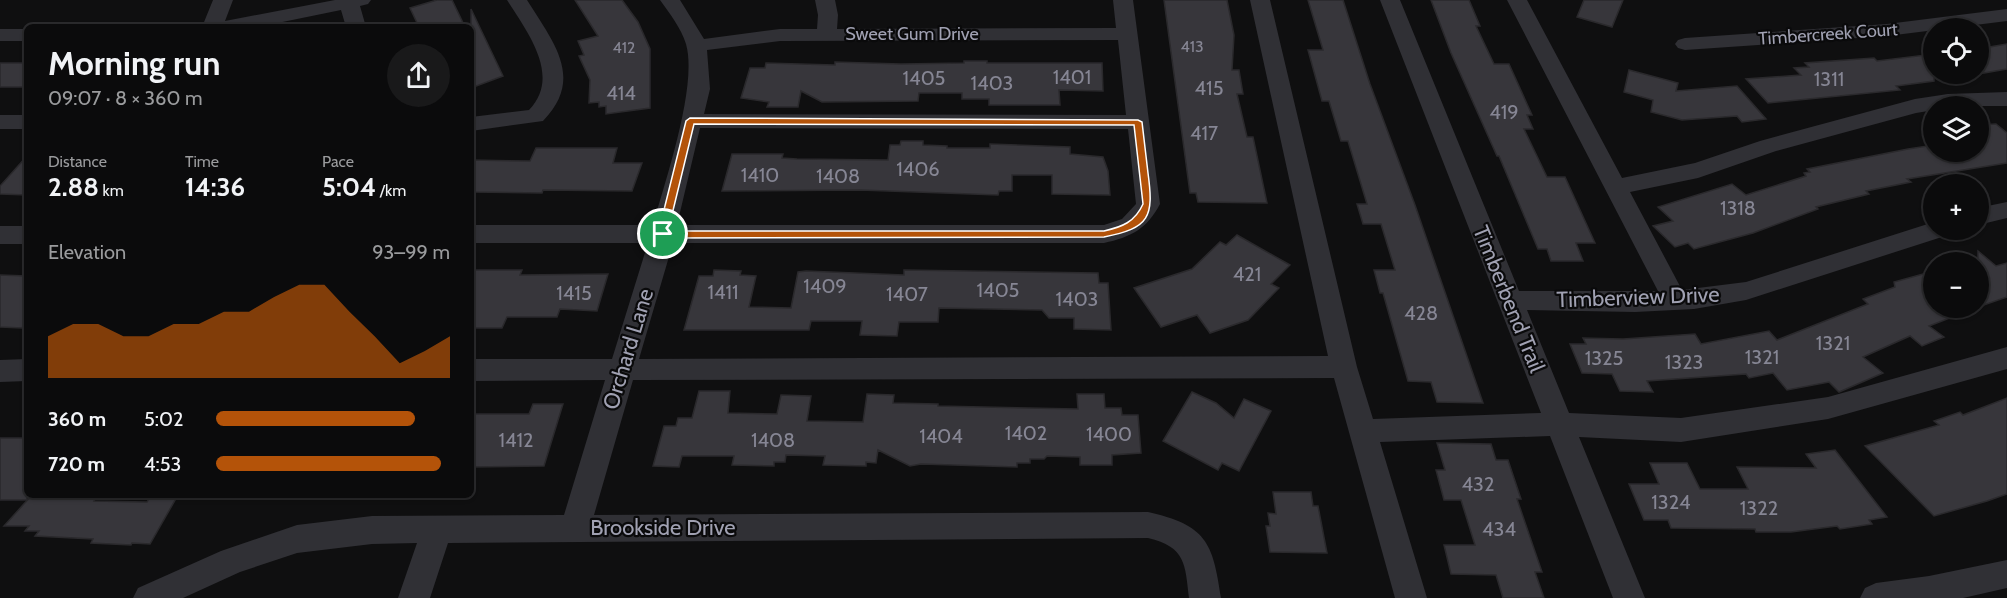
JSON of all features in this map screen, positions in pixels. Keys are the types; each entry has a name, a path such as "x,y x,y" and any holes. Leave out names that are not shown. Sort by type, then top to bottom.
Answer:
{"street":[{"path":"213,24 223,0"},
{"path":"474,124 535,116 549,101 554,88 553,70 537,33 516,0"},
{"name":"Orchard Lane","path":"575,527 663,234 699,89 697,46 691,31 670,0"},
{"path":"825,0 828,15 826,34"},
{"path":"474,234 1104,234 1120,231 1134,224 1143,215 1148,204 1123,0"},
{"path":"1260,0 1344,367 1411,598"},
{"name":"Timberbend Trail","path":"1390,0 1629,598"},
{"path":"1517,0 1675,300"},
{"path":"240,24 300,14 352,1 356,24"},
{"name":"Timbercreek Court","path":"1685,44 1860,33 1947,25 2007,15"},
{"name":"Sweet Gum Drive","path":"697,46 758,37 826,34 1127,34"},
{"path":"0,35 24,35"},
{"path":"1615,187 1698,170 1768,146 1915,106 1948,101 2007,99"},
{"path":"690,121 1138,122"},
{"path":"0,122 24,122"},
{"path":"1989,214 2007,210"},
{"name":"Timberview Drive","path":"1510,300 1675,300 1746,291 1923,234"},
{"path":"0,235 24,235"},
{"path":"1363,431 1560,424 1681,430 1828,408 2007,358"},
{"path":"474,370 1344,367"},
{"path":"0,370 24,370"},
{"name":"Brookside Drive","path":"149,598 232,561 297,539 372,530 1148,525 1170,529 1187,539 1199,556 1205,598"},
{"path":"414,598 437,529"},
{"path":"1876,598 1929,591 2007,574"}],"building":[{"path":"437,0 452,0 464,24 418,24 410,8"},
{"path":"575,0 622,0 638,22 650,49 650,108 606,114 606,106 599,107 599,102 589,103 590,80 579,56 584,55 578,41 598,36"},
{"path":"1164,0 1227,0 1234,35 1232,70 1239,70 1243,94 1237,94 1247,137 1253,137 1267,203 1198,202 1196,193 1190,193"},
{"path":"1308,0 1343,0 1370,84 1415,205 1483,403 1437,402 1431,382 1408,381 1383,293 1380,293 1374,270 1395,270 1381,224 1363,224 1357,204 1367,204 1348,141 1341,141 1329,101 1322,101 1308,50 1323,50"},
{"path":"1431,0 1469,0 1480,26 1476,26 1494,64 1509,64 1532,115 1527,115 1533,129 1524,129 1547,177 1565,177 1595,243 1576,243 1583,261 1551,261 1547,249 1538,249 1499,156 1497,156 1451,53"},
{"path":"1584,0 1623,0 1612,27 1577,17"},
{"path":"471,9 503,76 474,87 474,24 471,24"},
{"path":"2007,44 2007,69 1989,72 1989,47"},
{"path":"1923,55 1923,82 1896,86 1900,90 1768,103 1746,79 1801,75 1794,68 1809,67 1805,63 1874,58 1877,61"},
{"path":"964,61 1102,63 1103,91 1059,90 1060,105 989,105 989,99 962,99 962,93 919,93 918,101 822,102 801,91 798,107 767,107 769,102 741,98 750,68 765,68 766,63 835,65 835,62 901,64 964,63"},
{"path":"0,63 24,63 24,87 0,87"},
{"path":"1629,70 1678,83 1676,91 1737,86 1766,119 1742,122 1737,116 1682,120 1651,112 1653,100 1624,92"},
{"path":"1989,124 1996,124 2007,133 2007,163 1938,174 1923,174 1923,176 1907,179 1911,182 1866,191 1869,194 1816,207 1818,209 1753,233 1694,249 1688,243 1675,247 1653,226 1673,221 1658,207 1732,184 1746,195 1806,176 1804,173 1810,172 1807,169 1908,149 1923,147 1923,162 1989,162"},
{"path":"901,141 923,141 923,145 947,146 947,148 990,148 990,144 1070,147 1070,154 1103,157 1108,171 1110,195 1052,194 1052,175 1012,175 1012,191 999,191 998,195 860,190 722,191 732,154 783,154 782,158 797,159 888,160 890,145 900,145"},
{"path":"536,148 617,148 613,163 642,163 632,191 474,192 474,160 530,161"},
{"path":"24,159 24,195 0,194 0,186"},
{"path":"1237,235 1290,265 1271,284 1279,288 1248,320 1210,333 1197,315 1161,327 1134,288 1192,269 1220,242 1226,245"},
{"path":"1989,260 1996,266 2007,263 2007,297 1989,303"},
{"path":"474,270 522,270 520,275 608,274 597,311 560,309 557,317 507,317 502,328 474,328"},
{"path":"714,270 741,271 740,275 756,276 749,307 791,308 798,272 806,271 904,275 904,270 1098,273 1099,283 1108,283 1111,330 1074,329 1074,318 1049,318 1042,310 939,308 938,322 899,322 897,336 860,335 862,321 811,321 809,330 684,330 699,276 713,276"},
{"path":"1923,274 1923,318 1950,318 1929,326 1944,337 1922,346 1910,336 1863,357 1883,373 1839,392 1829,382 1787,390 1773,373 1749,378 1746,374 1647,381 1653,392 1620,391 1612,374 1582,373 1570,344 1586,344 1583,338 1623,339 1695,334 1701,344 1769,331 1777,340 1868,304 1863,299 1895,287 1894,282"},
{"path":"0,275 24,276 24,325 22,328 0,327"},
{"path":"699,391 730,391 728,413 777,414 781,395 811,396 807,421 863,422 867,394 894,395 893,403 1078,409 1077,394 1104,394 1105,408 1121,408 1122,415 1138,415 1141,453 1112,455 1112,465 1080,465 1080,457 1047,456 1044,459 1030,459 1030,463 1017,463 1017,467 921,464 910,466 878,450 876,463 866,462 866,466 823,465 825,456 786,455 785,462 774,462 774,466 732,465 734,456 682,456 679,467 653,466 664,426 676,426 678,418 692,418"},
{"path":"1192,392 1216,403 1234,418 1244,399 1271,411 1239,471 1222,463 1218,470 1163,441"},
{"path":"2007,398 2007,494 1987,501 1934,516 1865,446 1939,425 1934,421 1960,412 1963,415"},
{"path":"533,404 563,404 544,466 474,467 474,414 529,414"},
{"path":"0,438 24,438 24,498 27,500 0,500"},
{"path":"1437,443 1491,444 1496,460 1508,460 1521,499 1517,499 1542,572 1535,572 1544,598 1503,598 1496,575 1451,574 1444,545 1475,545 1461,500 1444,500 1436,470 1445,470"},
{"path":"1835,450 1887,517 1869,520 1872,524 1840,529 1837,526 1791,532 1671,528 1668,520 1644,520 1629,484 1659,484 1650,463 1687,463 1700,489 1748,489 1737,467 1816,468 1806,454"},
{"path":"1273,492 1311,492 1313,506 1318,506 1327,553 1270,552 1266,526 1270,526 1268,513 1276,514"},
{"path":"29,498 96,498 94,501 147,502 149,498 176,498 150,544 91,543 93,539 35,536 39,531 25,531 29,526 4,526"}],"route":[{"path":"690,121 1138,122 1148,204 1143,215 1134,224 1120,231 1104,234 663,234 690,121"}]}
